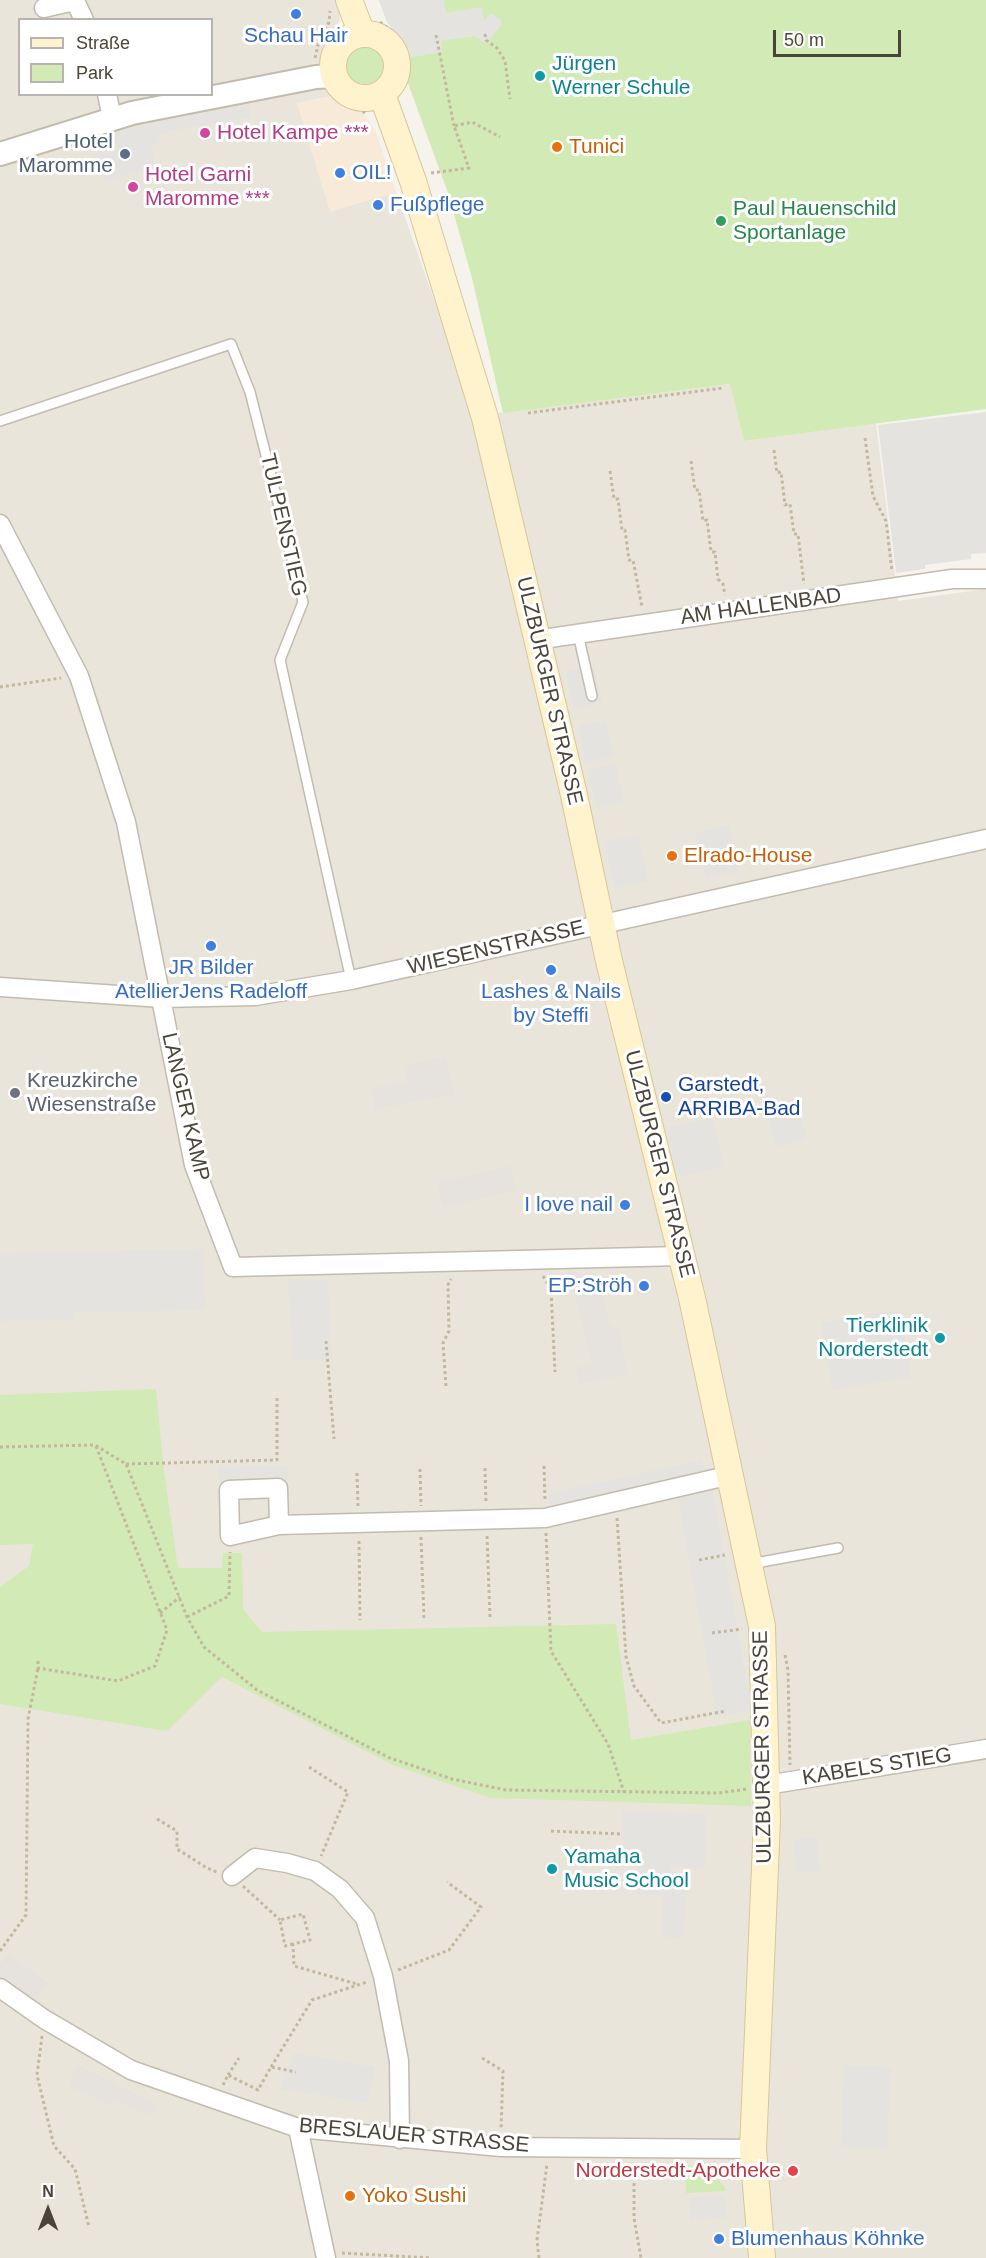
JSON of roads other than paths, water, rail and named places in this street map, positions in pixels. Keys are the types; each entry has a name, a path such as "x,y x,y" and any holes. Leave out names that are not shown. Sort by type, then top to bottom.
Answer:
{"main road":[{"path":"349,0 374,35 383,39 394,54 396,72 390,91 364,98 352,95 325,77 333,66 336,52 343,42 367,26"},
{"name":"ULZBURGER STRASSE","path":"390,91 411,176 485,418 574,795 601,924 682,1256 762,1626 753,2150 762,2258"}],"street":[{"path":"44,8 70,2 77,4 83,18"},
{"path":"0,154 112,118 325,77"},
{"path":"107,96 112,118"},
{"name":"LANGER KAMP","path":"0,524 79,676 126,822 194,1165 233,1267 682,1256"},
{"name":"AM HALLENBAD","path":"536,640 960,578 986,579"},
{"name":"WIESENSTRASSE","path":"0,987 162,998 255,996 351,980 986,838"},
{"path":"279,1526 278,1488 229,1490 230,1536 279,1526 545,1518 731,1475"},
{"name":"KABELS STIEG","path":"759,1786 986,1749"},
{"path":"232,1876 255,1858 315,1871 340,1889 365,1918 382,1976 399,2061 400,2139"},
{"name":"BRESLAUER STRASSE","path":"0,1988 44,2019 131,2070 297,2128 501,2147 753,2150"},
{"path":"297,2128 326,2255"}],"lane":[{"name":"TULPENSTIEG","path":"0,421 231,344 250,392 303,602 280,660 351,980"},
{"path":"578,634 591,696"},
{"path":"748,1557 838,1548"}],"place":[{"name":"Schau Hair","path":"296,14"},
{"name":"Jürgen Werner Schule","path":"540,76"},
{"name":"Hotel Kampe ***","path":"205,133"},
{"name":"Tunici","path":"557,147"},
{"name":"Hotel Maromme","path":"125,154"},
{"name":"OIL!","path":"340,173"},
{"name":"Hotel Garni Maromme ***","path":"133,187"},
{"name":"Fußpflege","path":"378,205"},
{"name":"Paul Hauenschild Sportanlage","path":"721,221"},
{"name":"Elrado-House","path":"672,856"},
{"name":"JR Bilder AtellierJens Radeloff","path":"211,946"},
{"name":"Lashes & Nails by Steffi","path":"551,970"},
{"name":"Kreuzkirche Wiesenstraße","path":"15,1093"},
{"name":"Garstedt, ARRIBA-Bad","path":"666,1097"},
{"name":"I love nail","path":"625,1205"},
{"name":"EP:Ströh","path":"644,1286"},
{"name":"Tierklinik Norderstedt","path":"940,1338"},
{"name":"Yamaha Music School","path":"552,1869"},
{"name":"Norderstedt-Apotheke","path":"793,2171"},
{"name":"Yoko Sushi","path":"350,2196"},
{"name":"Blumenhaus Köhnke","path":"719,2239"}]}
